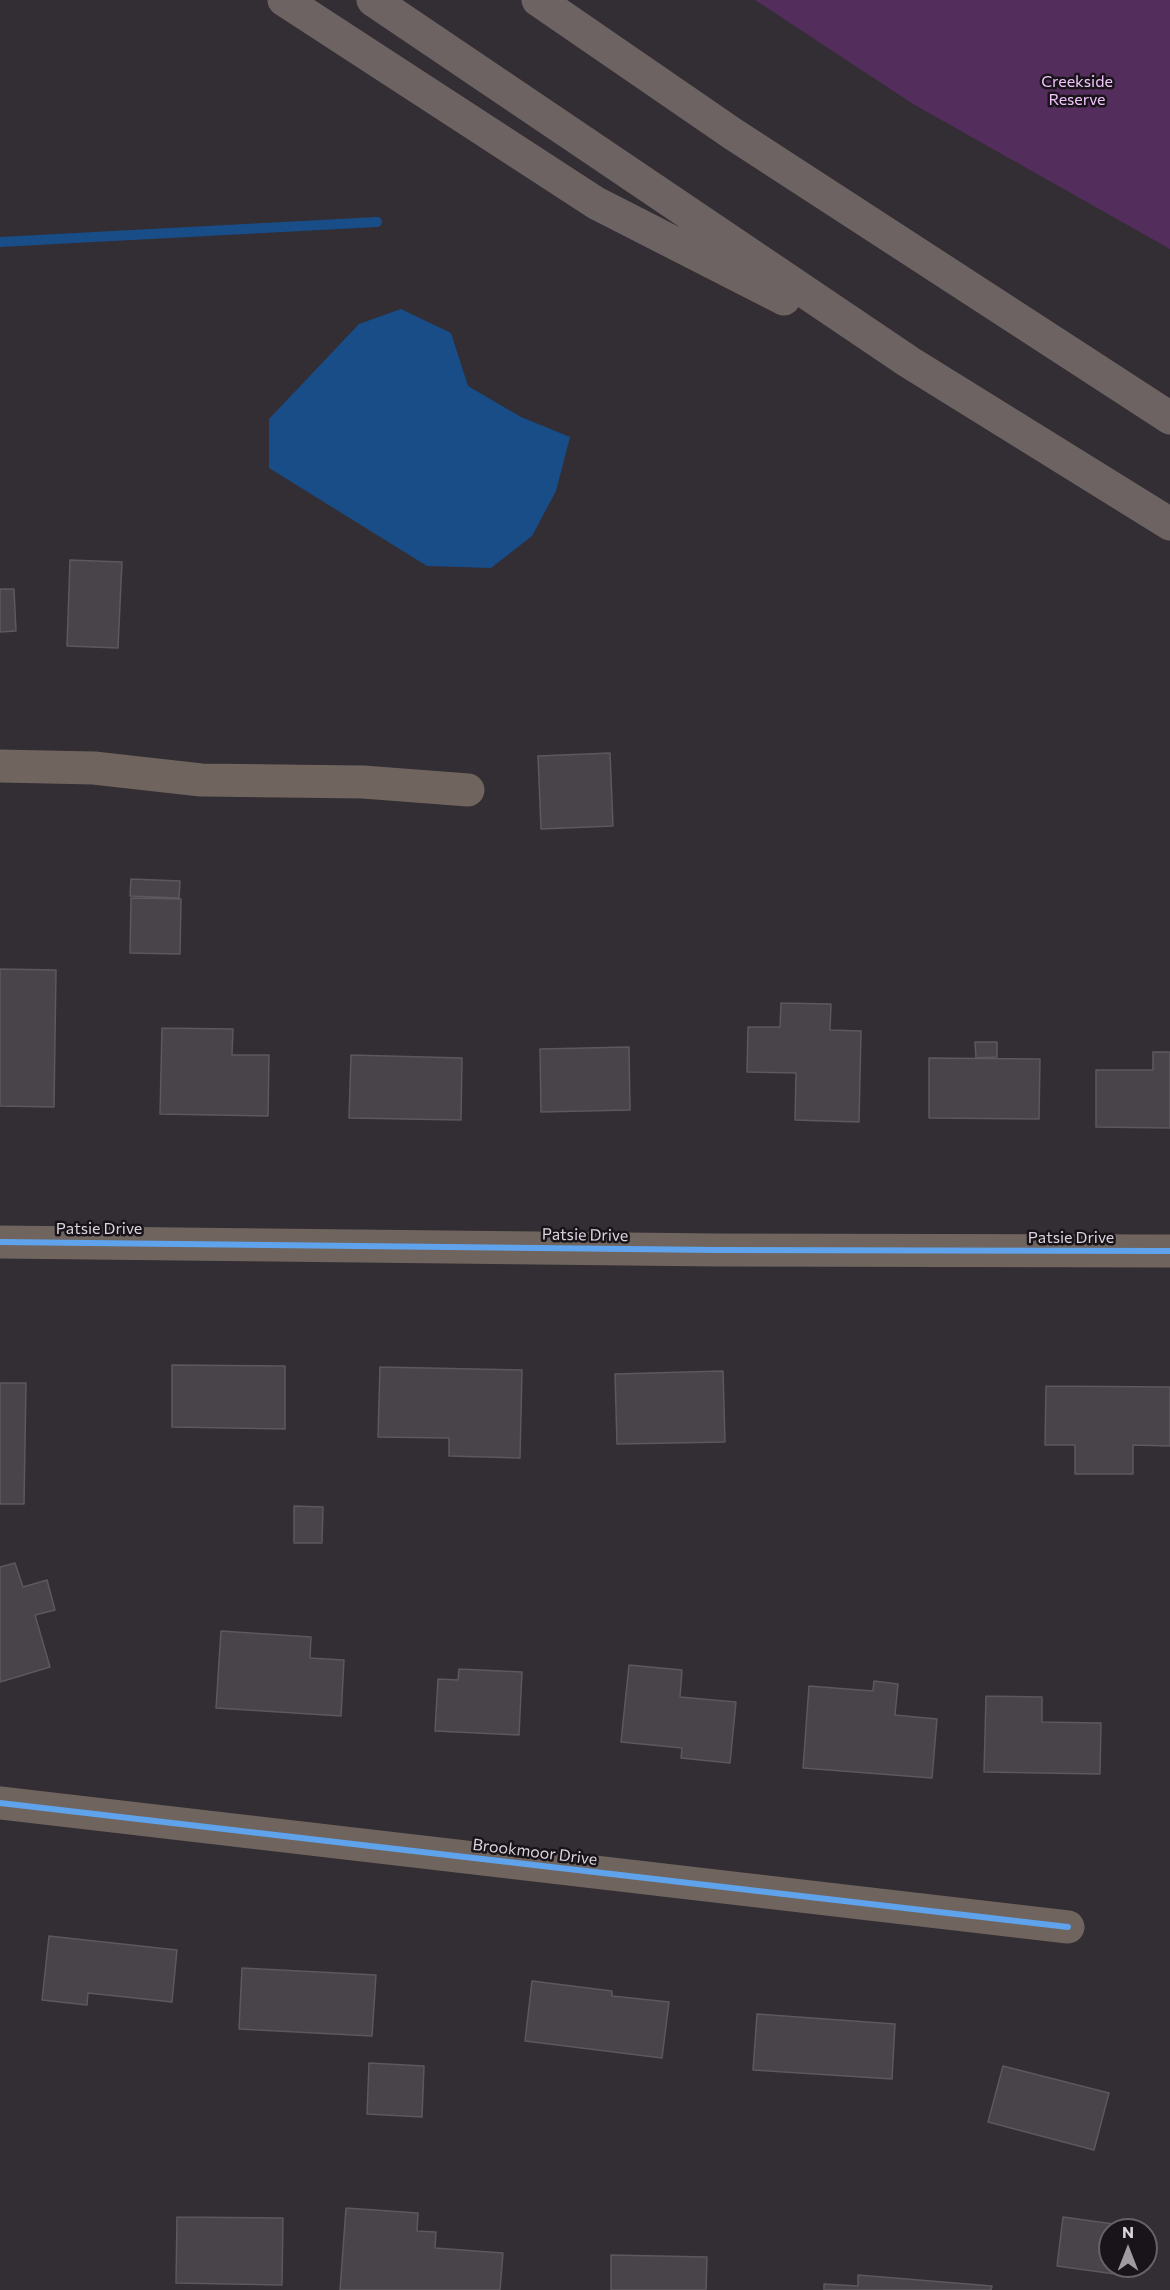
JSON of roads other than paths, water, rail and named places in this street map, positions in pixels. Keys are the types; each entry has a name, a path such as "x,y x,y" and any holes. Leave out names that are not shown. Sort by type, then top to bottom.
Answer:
{"highway":[{"path":"284,0 596,203 909,362"},
{"path":"373,0 909,362 1170,524"},
{"path":"538,0 733,134 1170,418"}],"street":[{"path":"0,766 93,768 201,780 363,782 468,790"},
{"name":"Patsie Drive","path":"0,1242 716,1250 1170,1251"},
{"name":"Brookmoor Drive","path":"0,1803 1068,1927"}],"water":[{"path":"401,309 451,333 468,386 521,417 570,437 556,491 532,536 491,568 427,566 269,468 269,419 359,324"}],"waterway":[{"path":"0,242 377,222"}],"park label":[{"name":"Creekside Reserve","path":"1077,91"}]}
